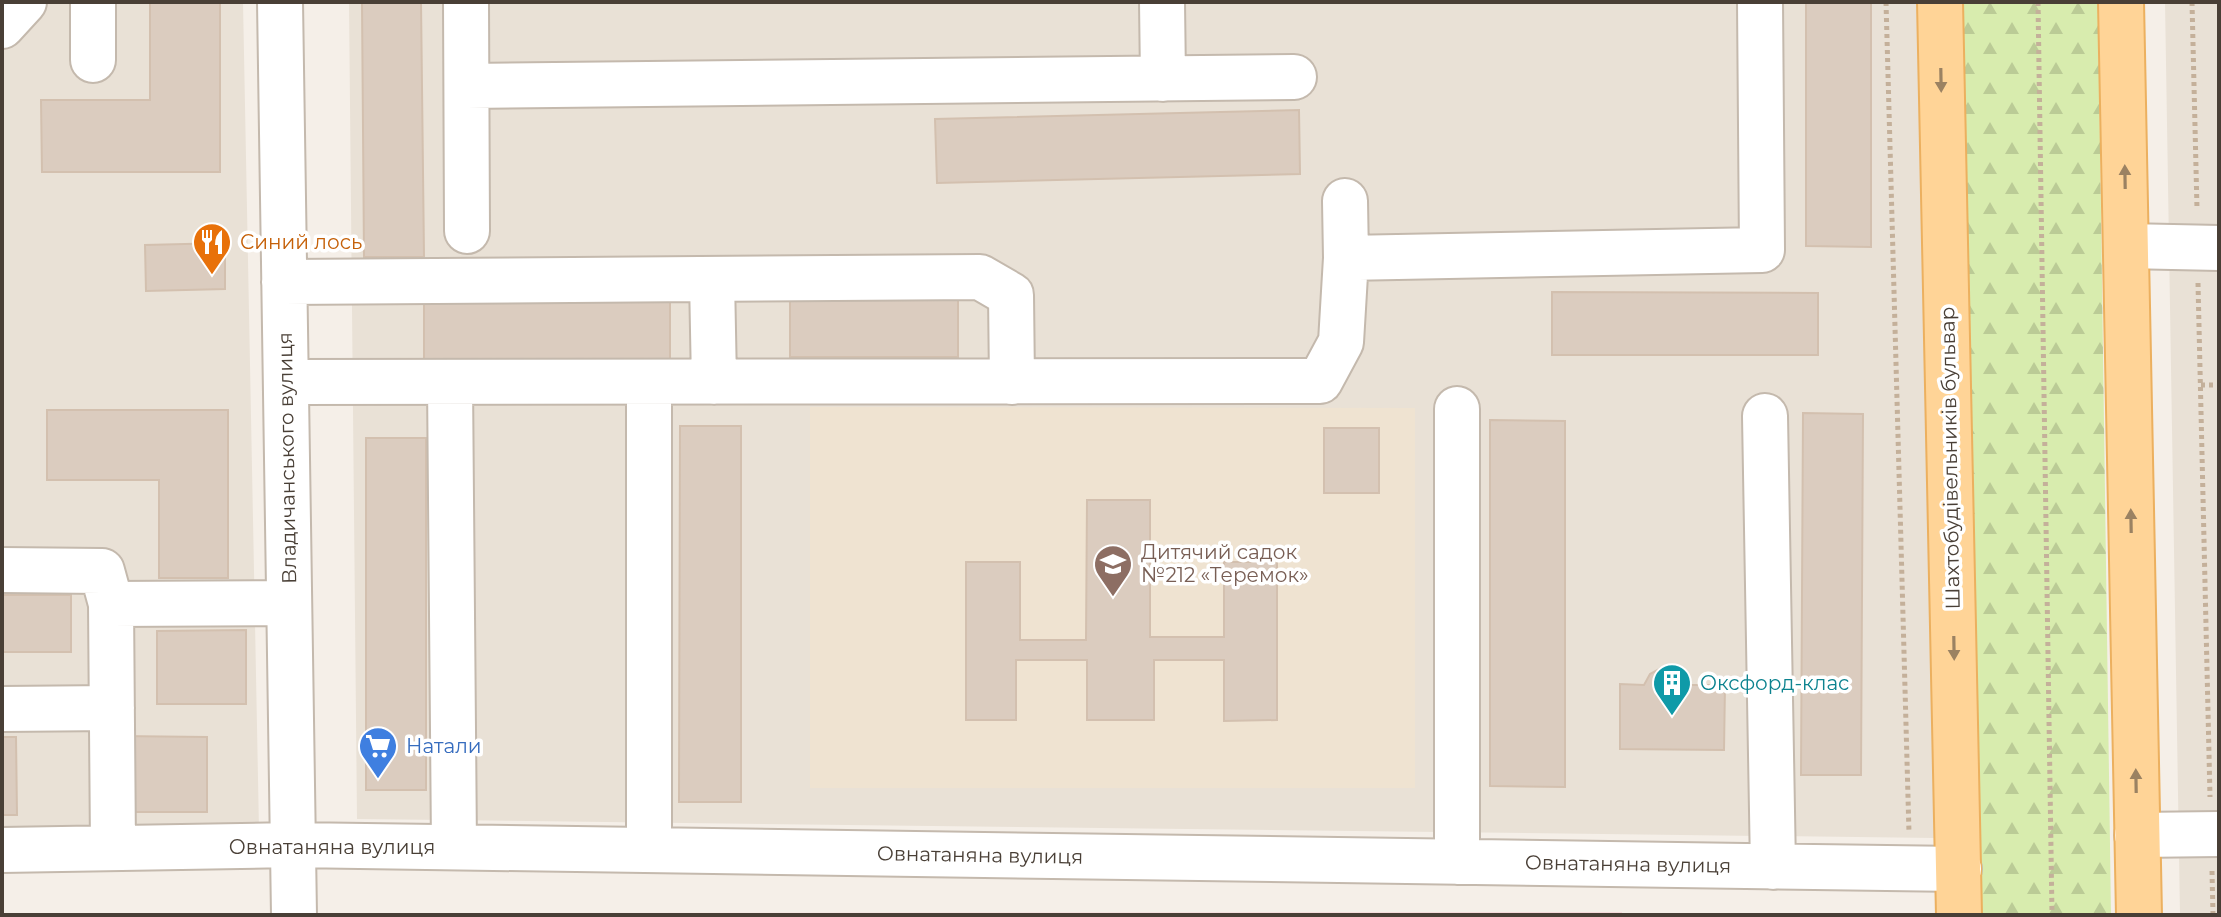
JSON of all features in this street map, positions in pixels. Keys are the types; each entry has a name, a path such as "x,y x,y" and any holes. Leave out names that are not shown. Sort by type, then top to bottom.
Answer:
{"main road":[{"name":"Шахтобудівельників бульвар","path":"1940,2 1959,915"},
{"path":"2121,2 2139,915"}],"street":[{"path":"2,26 24,2"},
{"path":"93,2 93,60"},
{"name":"Владичанського вулиця","path":"280,2 294,915"},
{"path":"466,2 467,231"},
{"path":"1162,2 1163,79"},
{"path":"1346,258 1762,250 1760,2"},
{"path":"467,86 1294,77"},
{"path":"286,382 1320,381 1341,342 1346,258 1345,201"},
{"path":"2126,246 2208,248"},
{"path":"284,282 980,277 1011,295 1012,382"},
{"path":"712,279 714,382"},
{"path":"450,382 454,847"},
{"path":"649,382 649,850"},
{"path":"1457,409 1457,862"},
{"path":"1765,416 1773,867"},
{"path":"2,570 102,571 111,604 113,848"},
{"path":"111,604 289,603"},
{"path":"2,709 112,708"},
{"path":"2137,835 2215,834"},
{"name":"Овнатаняна вулиця","path":"2,850 293,845 1959,869"}],"path":[{"path":"1886,2 1910,869"},
{"path":"2038,2 2052,915"},
{"path":"2192,2 2208,248 2201,385 2215,834 2213,915"},
{"path":"2201,385 2219,385"}],"shaded area":[{"path":"2,2 243,2 259,830 2,832"},
{"path":"349,2 1922,2 1935,838 357,819"},
{"path":"2165,2 2219,2 2219,915 2180,915"},
{"name":"Дитячий садок №212 «Теремок»","path":"810,407 1415,408 1415,788 810,788"},
{"path":"1622,912 1622,915 379,913"}],"green space":[{"path":"1963,2 2098,2 2111,915 1975,915"}],"building":[{"path":"150,2 220,2 220,172 42,172 41,100 150,100"},
{"path":"362,2 421,2 424,257 364,257"},
{"path":"1806,2 1871,2 1871,247 1806,246"},
{"path":"1299,110 1300,174 937,183 935,119"},
{"path":"225,243 225,289 146,291 145,245"},
{"path":"1552,292 1818,293 1818,355 1552,355"},
{"path":"790,293 958,293 958,357 790,357"},
{"path":"424,295 670,295 670,366 424,366"},
{"path":"47,410 228,410 228,578 159,578 159,480 47,480"},
{"path":"1803,413 1863,414 1861,775 1801,775"},
{"path":"1490,420 1565,421 1565,787 1490,786"},
{"path":"680,426 741,426 741,802 679,802"},
{"path":"1324,428 1379,428 1379,493 1324,493"},
{"path":"366,438 426,438 426,790 366,790"},
{"path":"1087,500 1150,500 1150,637 1224,637 1224,562 1277,562 1277,720 1224,721 1224,660 1154,660 1154,720 1087,720 1087,660 1016,660 1016,720 966,720 966,562 1020,562 1020,640 1086,640"},
{"path":"2,595 71,595 71,652 2,652"},
{"path":"246,630 246,704 157,704 157,631"},
{"name":"Оксфорд-клас","path":"1661,668 1675,672 1684,685 1725,685 1724,750 1620,749 1620,684 1644,685 1650,674"},
{"path":"118,736 207,737 207,812 118,812"},
{"path":"2,737 16,737 17,815 2,815"}],"place":[{"name":"Синий лось","path":"212,276"},
{"name":"Дитячий садок №212 «Теремок»","path":"1113,598"},
{"name":"Оксфорд-клас","path":"1672,717"},
{"name":"Натали","path":"378,780"}]}
